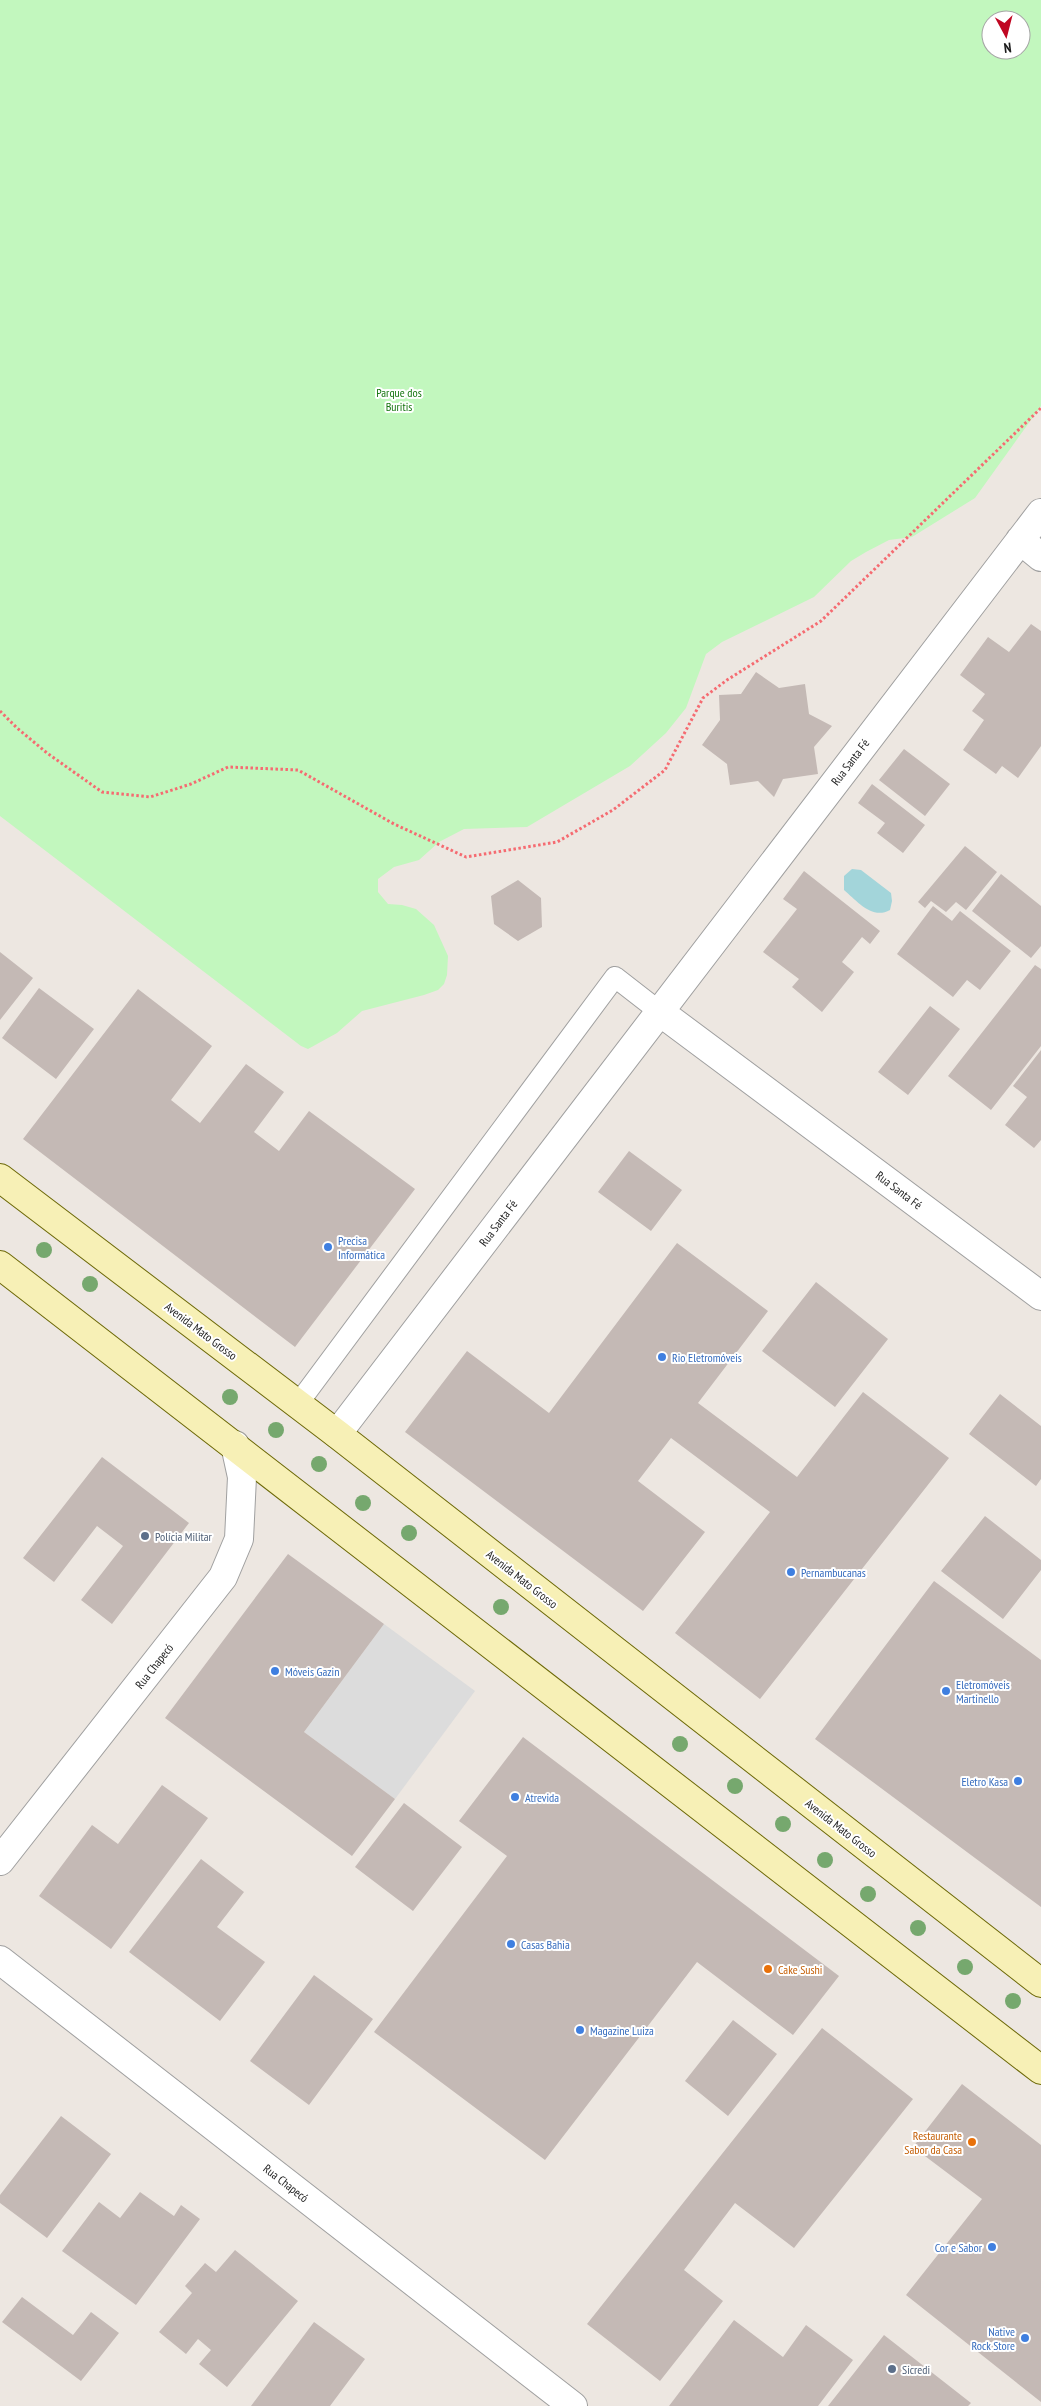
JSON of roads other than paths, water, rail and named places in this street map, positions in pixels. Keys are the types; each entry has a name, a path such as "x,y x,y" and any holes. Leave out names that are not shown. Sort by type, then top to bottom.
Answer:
{"main road":[{"name":"Avenida Mato Grosso","path":"0,1178 337,1434 1041,1983"},
{"path":"0,1264 1041,2070"}],"street":[{"name":"Rua Santa Fé","path":"337,1434 1041,513"},
{"path":"1020,540 1041,557"},
{"name":"Rua Santa Fé","path":"660,1012 1041,1296"},
{"name":"Rua Chapecó","path":"0,1861 224,1577 239,1539 242,1477 235,1445"},
{"name":"Rua Chapecó","path":"0,1960 573,2406"}],"lane":[{"path":"297,1405 615,977 660,1012"}],"water":[{"path":"852,869 861,870 891,893 890,910 877,913 871,911 844,890 844,876"}],"place":[{"name":"Precisa Informática","path":"328,1247"},
{"name":"Rio Eletromóveis","path":"662,1357"},
{"name":"Polícia Militar","path":"145,1536"},
{"name":"Pernambucanas","path":"791,1572"},
{"name":"Móveis Gazin","path":"275,1671"},
{"name":"Eletromóveis Martinello","path":"946,1691"},
{"name":"Eletro Kasa","path":"1018,1781"},
{"name":"Atrevida","path":"515,1797"},
{"name":"Casas Bahia","path":"511,1944"},
{"name":"Cake Sushi","path":"768,1969"},
{"name":"Magazine Luiza","path":"580,2030"},
{"name":"Restaurante Sabor da Casa","path":"972,2142"},
{"name":"Cor e Sabor","path":"992,2247"},
{"name":"Native Rock Store","path":"1025,2338"},
{"name":"Sicredi","path":"892,2369"}],"park label":[{"name":"Parque dos Buritis","path":"399,399"}]}
